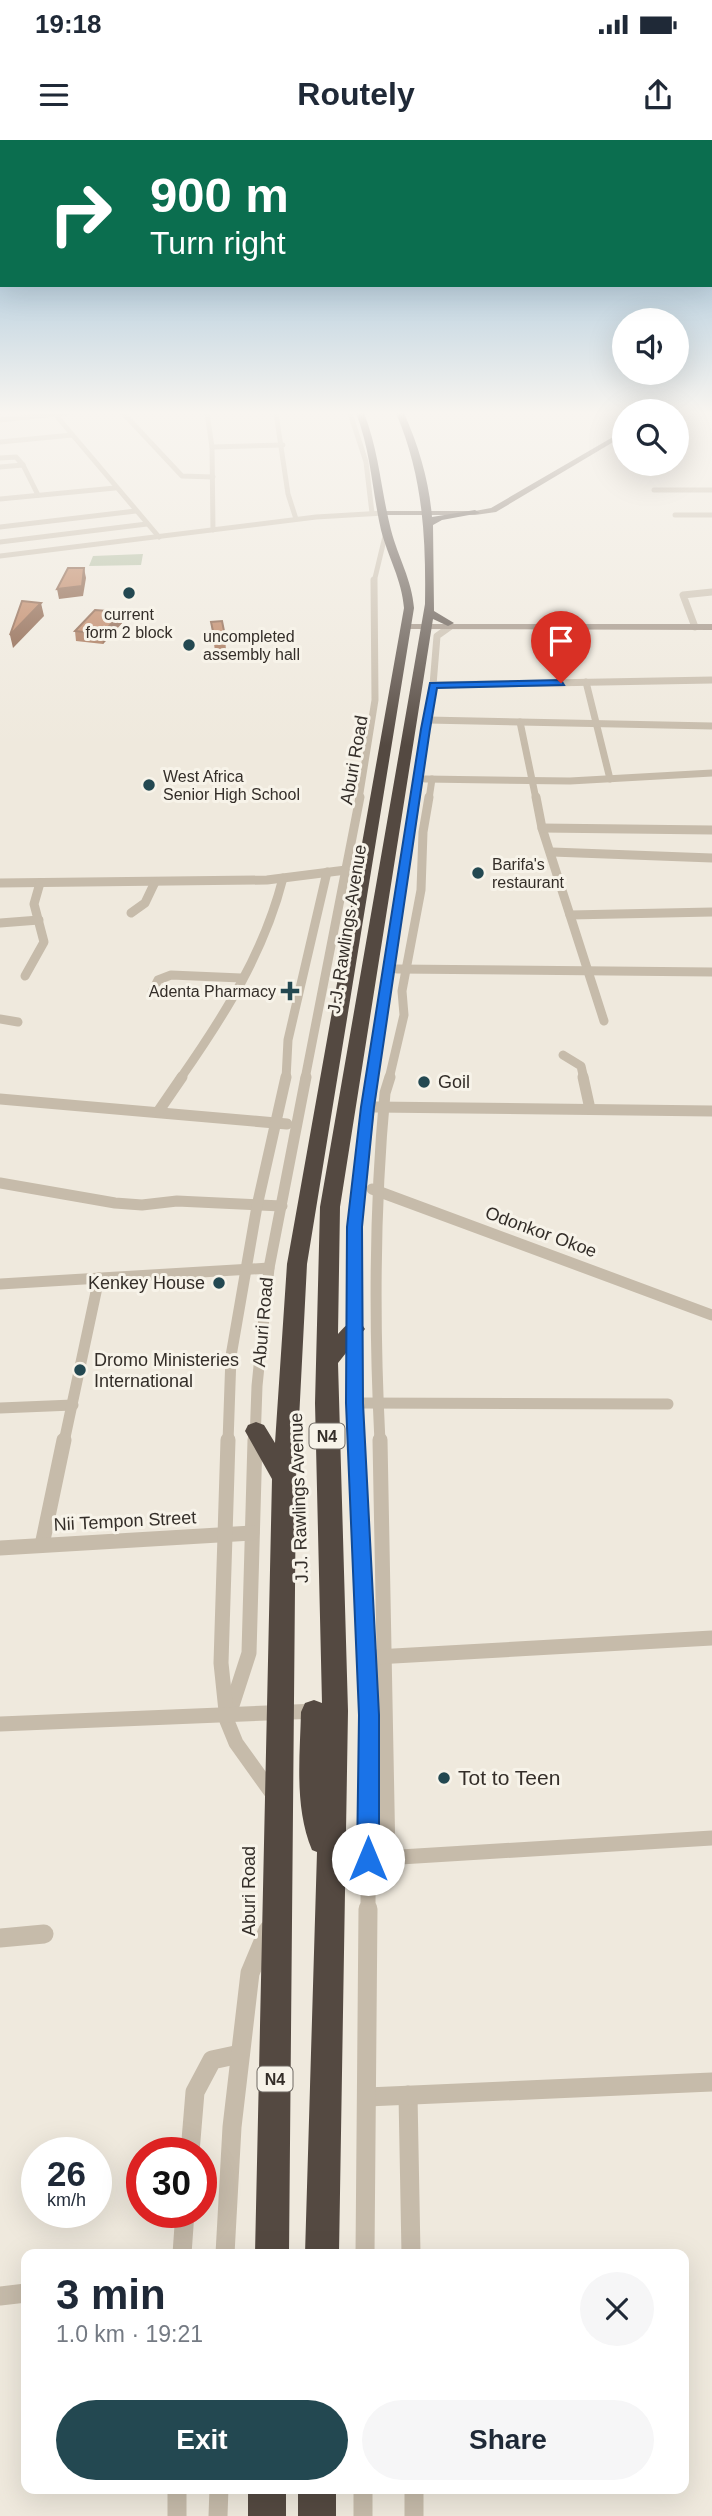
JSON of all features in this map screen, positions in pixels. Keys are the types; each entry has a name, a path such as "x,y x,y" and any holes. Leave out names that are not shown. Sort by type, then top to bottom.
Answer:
{"highway":[{"name":"Aburi Road","path":"272,2249 284,1478 287,1388 304,1209 354,863 428,623 409,589 385,524"},
{"name":"N4","path":"428,524 431,561 428,623"},
{"name":"J.J. Rawlings Avenue","path":"322,2249 330,1880 314,1797 324,1711 330,1207 384,944 406,800 424,707 428,623"},
{"path":"327,1361 354,1329"},
{"path":"256,1431 284,1478"},
{"path":"267,2494 267,2516"},
{"path":"317,2494 317,2516"}],"street":[{"path":"0,527 27,524"},
{"path":"0,542 147,524 159,537"},
{"path":"214,524 214,530"},
{"path":"0,556 260,524"},
{"path":"226,1715 246,1672 249,1653 256,1431 269,1268 354,863 375,701 375,589 385,524"},
{"path":"695,627 683,595 712,592"},
{"path":"428,623 712,627"},
{"path":"406,800 417,779 424,707 433,685 437,636 428,623"},
{"path":"433,685 712,680"},
{"path":"586,682 610,779"},
{"path":"424,707 520,722 712,726"},
{"path":"520,722 542,828 552,852 586,970 604,1021"},
{"path":"417,779 610,779 712,773"},
{"path":"387,1858 374,1319 376,1191 383,1107 402,1026 401,990 421,890 423,832 432,779"},
{"path":"542,828 712,830"},
{"path":"552,852 712,858"},
{"path":"0,883 282,878 327,872 354,863"},
{"path":"279,1802 232,1740 226,1715 221,1663 227,1534 230,1356 257,1206 279,1124 287,1079 288,1040 327,872"},
{"path":"158,1112 232,1004 241,978 272,922 282,878"},
{"path":"131,913 145,903 155,882"},
{"path":"25,976 44,942 34,904 40,883"},
{"path":"570,915 712,912"},
{"path":"0,923 39,920"},
{"path":"365,2249 368,1859 365,1658 354,1403 354,1329 358,1185 389,969 384,944"},
{"path":"389,969 712,972"},
{"path":"152,992 158,980 171,975 241,978"},
{"path":"0,1019 18,1022"},
{"path":"563,1055 581,1066 590,1109"},
{"path":"0,1098 297,1125"},
{"path":"368,1107 712,1111"},
{"path":"0,1183 115,1203 142,1205 177,1201 282,1206"},
{"name":"Odonkor Okoe","path":"358,1185 712,1315"},
{"path":"0,1284 269,1268"},
{"path":"42,1545 99,1278"},
{"path":"354,1403 668,1404"},
{"path":"0,1408 73,1405"},
{"name":"Nii Tempon Street","path":"0,1548 252,1533"},
{"path":"365,1658 712,1638"},
{"path":"0,1724 324,1711"},
{"path":"368,1859 712,1839"},
{"path":"225,2249 232,2127 250,1973 279,1904"},
{"path":"0,1938 44,1934"},
{"path":"191,2137 195,2092 212,2060 240,2054"},
{"path":"367,2097 712,2082"},
{"path":"408,2095 411,2249"},
{"path":"182,2249 184,2228"},
{"path":"0,2296 21,2294"},
{"path":"177,2494 177,2516"},
{"path":"218,2516 219,2494"},
{"path":"363,2494 363,2516"},
{"path":"414,2494 414,2516"}],"green space":[{"path":"143,554 141,565 89,566 93,556"}],"building":[{"path":"68,568 84,568 82,586 57,589"},
{"path":"22,601 41,603 10,635"},
{"path":"95,610 122,612 102,634 75,631"},
{"path":"222,621 225,636 214,636 211,622"}],"place":[{"name":"current form 2 block","path":"129,593"},
{"name":"uncompleted assembly hall","path":"189,645"},
{"name":"West Africa Senior High School","path":"149,785"},
{"name":"Barifa's restaurant","path":"478,873"},
{"name":"Adenta Pharmacy","path":"290,991"},
{"name":"Goil","path":"424,1082"},
{"name":"Kenkey House","path":"219,1283"},
{"name":"Dromo Ministeries International","path":"80,1370"},
{"name":"Tot to Teen","path":"444,1778"}],"route":[{"path":"368,1859 369,1715 354,1403 355,1227 368,1107 425,729 433,685 561,683"}]}
